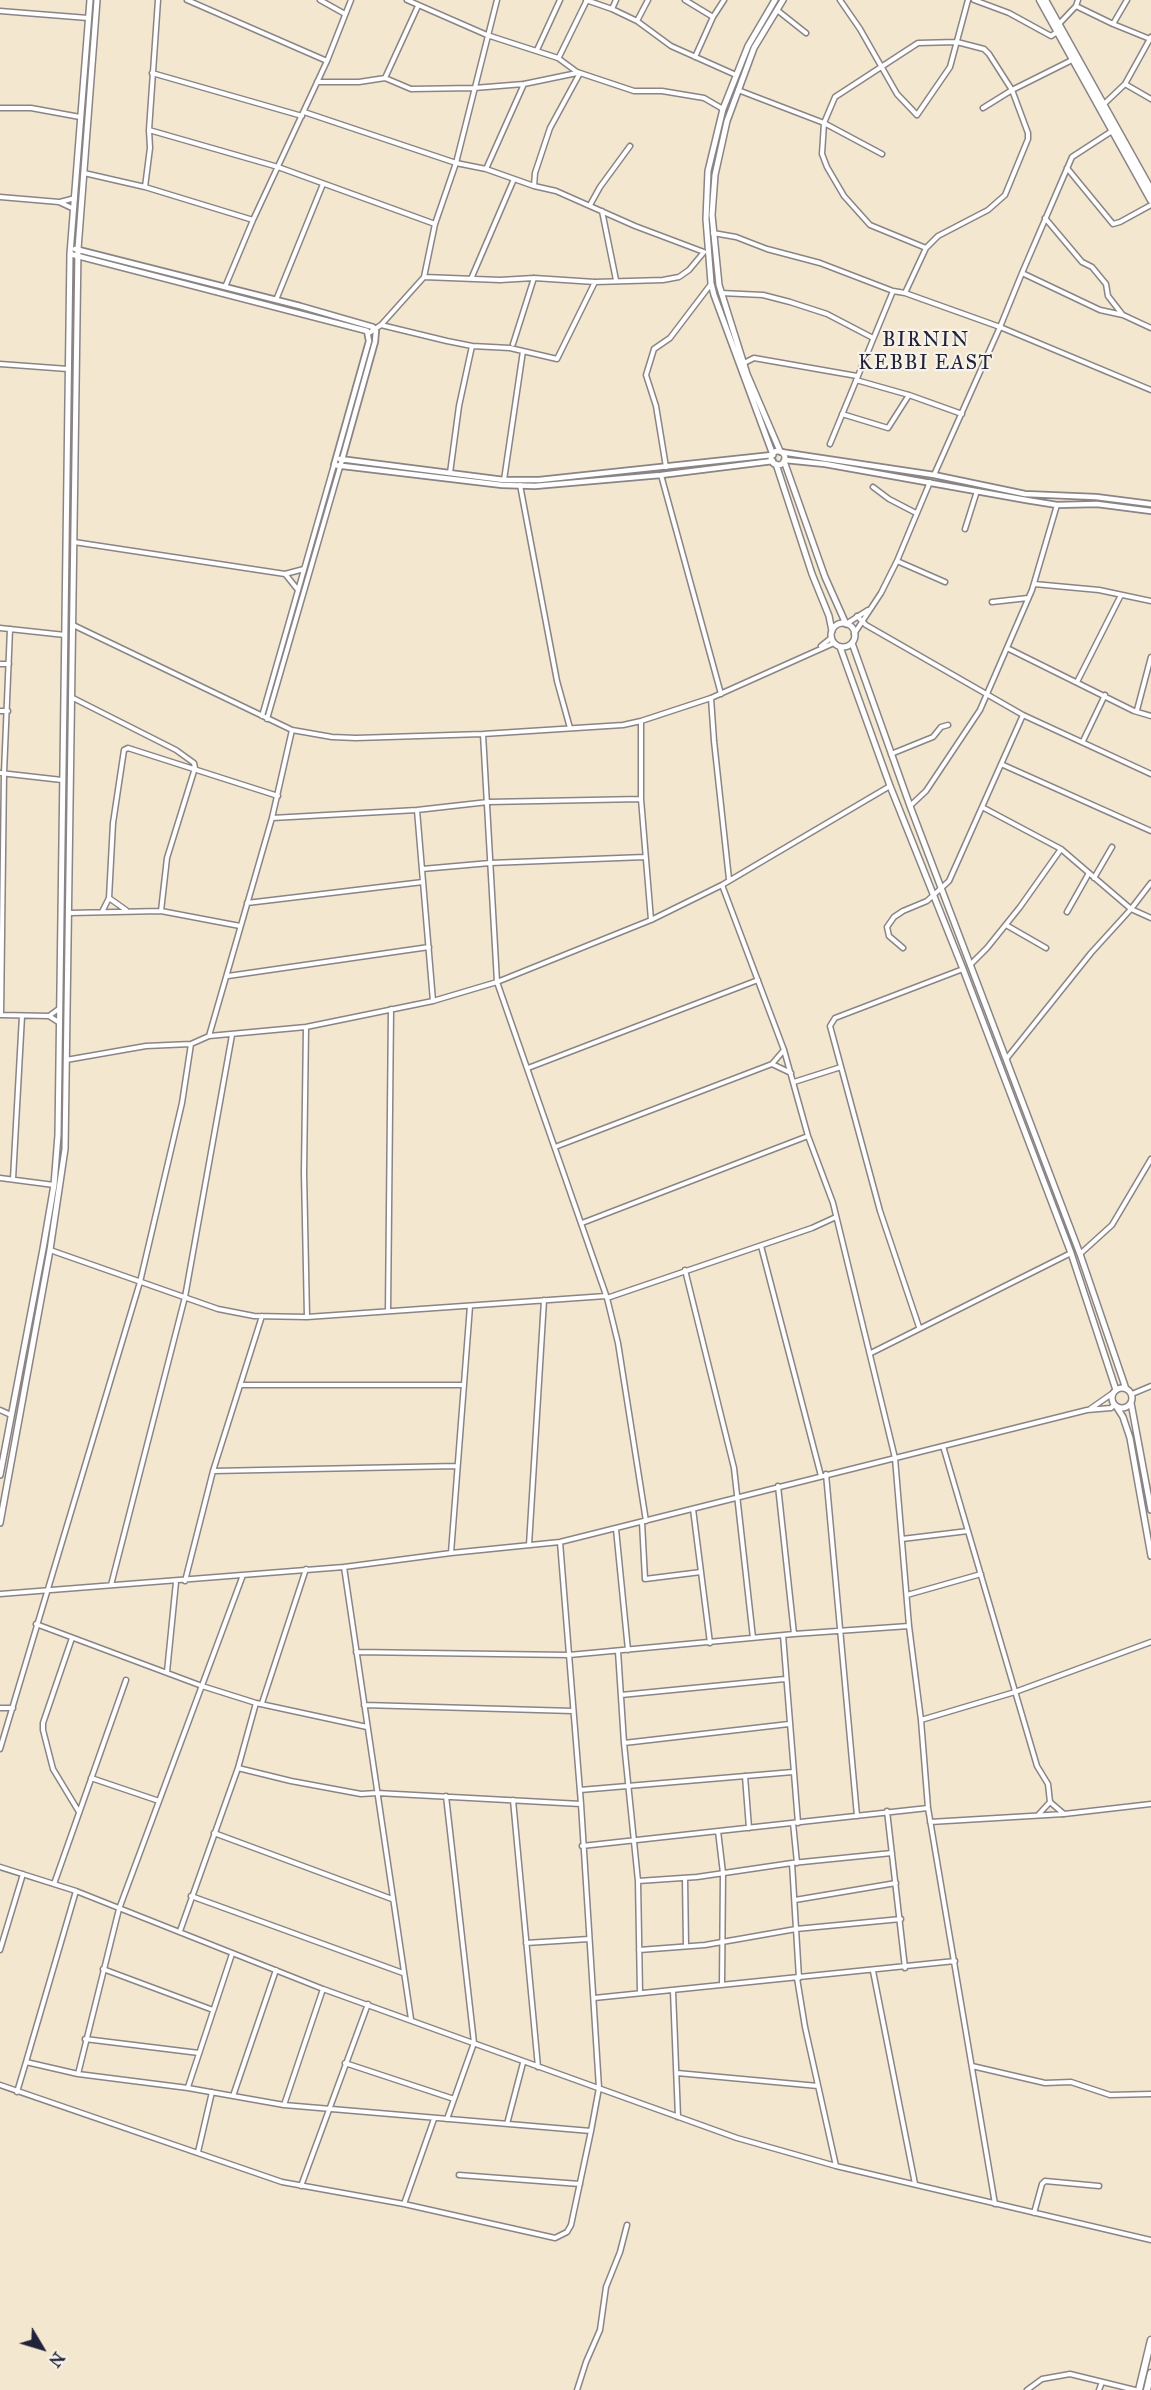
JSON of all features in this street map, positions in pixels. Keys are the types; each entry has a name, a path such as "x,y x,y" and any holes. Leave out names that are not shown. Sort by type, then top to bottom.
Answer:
{"main road":[{"path":"0,1475 45,1239 54,1185 58,1135 70,251 90,0"},
{"path":"0,1523 52,1239 65,1149 73,698 77,252 97,0"},
{"path":"775,0 748,46 736,75 723,109 708,171 706,252 711,283 727,335 774,459 812,574 829,616 832,637 840,647 890,786 963,969 1071,1253 1115,1392 1115,1406 1123,1416 1130,1438 1151,1556"},
{"path":"783,0 754,48 737,90 718,153 713,194 712,233 721,292 743,364 780,451 785,455 784,461 825,577 846,624 853,629 852,643 891,754 1080,1254 1126,1389 1132,1394 1131,1403 1151,1510"},
{"path":"1040,0 1151,200"},
{"path":"1045,0 1151,190"},
{"path":"774,459 780,451"},
{"path":"774,459 784,461"},
{"path":"832,637 837,625 846,624"},
{"path":"840,647 852,643"},
{"path":"61,946 69,945"},
{"path":"45,1239 52,1239"},
{"path":"1115,1392 1126,1389"},
{"path":"1115,1406 1124,1408 1131,1403"},
{"path":"1137,2390 1151,2340"},
{"path":"1147,2390 1151,2373"}],"street":[{"path":"146,187 158,0"},
{"path":"187,0 327,61"},
{"path":"320,0 345,14"},
{"path":"225,287 253,220 327,61 351,0"},
{"path":"407,0 488,35 558,58 579,73 634,90 662,91 704,98 723,109"},
{"path":"369,333 381,325 424,277 435,224 456,163 497,0"},
{"path":"537,50 560,0"},
{"path":"612,9 616,0"},
{"path":"637,21 648,0"},
{"path":"685,0 713,17"},
{"path":"695,57 713,17 724,0"},
{"path":"840,0 897,94 917,115 950,67 968,0"},
{"path":"974,0 1009,12 1051,36 1057,32"},
{"path":"1058,24 1076,6 1078,0"},
{"path":"1113,24 1127,0"},
{"path":"558,58 586,1 612,9 637,21 671,46 736,75"},
{"path":"385,78 418,6"},
{"path":"1076,6 1113,24 1151,38 1125,84 1104,104"},
{"path":"776,10 806,33"},
{"path":"0,11 89,18"},
{"path":"905,293 926,248 938,236 988,210 1005,195 1028,139 1028,133 1012,90 984,50 957,42 918,43 835,97 824,123 822,154 844,196 870,225 926,248"},
{"path":"983,108 1012,90 1072,60"},
{"path":"152,73 303,114 456,163 486,169 534,186 556,191 706,252 679,277 663,280 595,282 534,278 424,277"},
{"path":"317,82 359,82 385,78 411,89 474,88 524,84 579,73"},
{"path":"534,186 535,173 550,128 579,73"},
{"path":"486,169 524,84"},
{"path":"1125,84 1151,99"},
{"path":"737,90 824,123 882,154"},
{"path":"0,108 31,108 81,118"},
{"path":"149,130 278,167 435,224"},
{"path":"934,475 1072,157 1112,131"},
{"path":"590,205 600,187 630,146"},
{"path":"1067,168 1113,224 1151,205"},
{"path":"84,173 146,187 253,220"},
{"path":"471,279 514,179"},
{"path":"276,300 323,184"},
{"path":"0,197 59,202 75,198"},
{"path":"59,202 74,209"},
{"path":"602,211 616,280"},
{"path":"1045,218 1082,262 1092,267 1106,284 1108,296 1123,315"},
{"path":"712,233 736,237 767,249 820,263 893,291 905,293 1000,327 1151,390"},
{"path":"70,251 366,323 375,329"},
{"path":"77,252 240,294 364,329 369,333"},
{"path":"1022,273 1100,310 1123,315 1151,328"},
{"path":"513,344 534,278"},
{"path":"381,325 472,346 523,351 555,359 559,358 595,282"},
{"path":"666,467 656,405 646,375 654,349 670,338 711,283"},
{"path":"830,444 893,291"},
{"path":"721,292 763,295 790,302 827,314 873,338"},
{"path":"338,459 375,342 375,329"},
{"path":"264,718 337,466 369,341 369,333"},
{"path":"450,473 459,406 472,346"},
{"path":"504,480 523,351"},
{"path":"743,364 754,357 857,378 962,414"},
{"path":"0,364 68,369"},
{"path":"842,414 888,428 909,395"},
{"path":"780,451 934,475 1025,494 1096,497 1151,504"},
{"path":"338,459 504,480 539,480 774,459"},
{"path":"337,466 520,485 661,475 774,459"},
{"path":"784,461 825,464 1057,505 1093,504 1151,511"},
{"path":"264,718 304,568 337,466"},
{"path":"661,475 720,694"},
{"path":"854,634 881,593 897,561 930,482"},
{"path":"520,485 557,681 570,728"},
{"path":"873,487 889,499 916,513"},
{"path":"965,530 977,491"},
{"path":"910,806 926,791 980,710 1034,584 1057,505"},
{"path":"74,542 285,574 304,568"},
{"path":"897,561 945,582"},
{"path":"285,574 298,590"},
{"path":"1034,584 1079,587 1151,601"},
{"path":"1077,682 1121,594"},
{"path":"992,602 1028,598"},
{"path":"846,624 869,610"},
{"path":"857,616 863,622 1023,715 1151,774"},
{"path":"73,625 292,730 332,737 356,738 483,734 641,722 711,699 818,648 832,637"},
{"path":"0,628 64,635"},
{"path":"10,629 8,711 2,773 0,1015 48,1016 60,1023"},
{"path":"1007,648 1134,711 1137,710 1151,716"},
{"path":"1137,710 1151,657"},
{"path":"0,664 9,664"},
{"path":"1083,741 1105,695"},
{"path":"73,698 176,750 193,761 195,768 167,858 161,911"},
{"path":"711,699 729,879"},
{"path":"0,711 8,711"},
{"path":"903,948 889,936 888,927 894,917 927,901 949,880 1023,715"},
{"path":"641,722 641,799 651,920"},
{"path":"891,754 933,737 941,727 948,725"},
{"path":"209,1036 278,796 292,730"},
{"path":"483,734 497,982 607,1297 618,1343 644,1521 647,1580 701,1572"},
{"path":"102,912 110,898 113,824 124,750 129,748 278,796"},
{"path":"1001,764 1151,831"},
{"path":"2,773 62,780"},
{"path":"66,1060 146,1046 191,1044 209,1036 306,1027 433,1001 497,982 651,920 722,885 890,786"},
{"path":"272,818 417,810 488,802 641,799"},
{"path":"982,807 1061,849 1131,909 1151,918"},
{"path":"417,810 433,1001"},
{"path":"1094,878 1112,847"},
{"path":"970,965 1006,925 1061,849"},
{"path":"422,869 490,863 645,857"},
{"path":"1067,912 1089,873"},
{"path":"247,903 423,882"},
{"path":"1006,1058 1090,953 1131,909 1151,883"},
{"path":"722,885 784,1050 808,1136 833,1203 895,1458 909,1626 921,1720 928,1808 995,2204"},
{"path":"110,898 126,910"},
{"path":"70,913 161,911 240,926"},
{"path":"1006,925 1046,948"},
{"path":"228,976 429,947"},
{"path":"919,1327 880,1211 830,1026 835,1018 963,969"},
{"path":"528,1068 758,980"},
{"path":"48,1016 60,1008"},
{"path":"388,1311 391,1010"},
{"path":"13,1179 22,1016"},
{"path":"306,1027 304,1173 307,1317"},
{"path":"111,1586 185,1298 232,1035"},
{"path":"0,1749 46,1589 140,1282 182,1103 191,1044"},
{"path":"555,1147 772,1064 784,1050"},
{"path":"772,1064 791,1073"},
{"path":"794,1082 841,1067"},
{"path":"582,1223 808,1136"},
{"path":"1080,1254 1112,1225 1151,1159"},
{"path":"0,1179 54,1185"},
{"path":"50,1250 218,1309 261,1316 307,1317 607,1297 761,1246 836,1217"},
{"path":"761,1246 823,1475 841,1631 857,1816"},
{"path":"871,1353 1071,1253"},
{"path":"685,1270 734,1468 753,1638"},
{"path":"529,1545 544,1300"},
{"path":"451,1553 470,1306"},
{"path":"185,1581 213,1471 261,1316"},
{"path":"240,1385 464,1385"},
{"path":"1132,1394 1151,1386"},
{"path":"1087,1410 1115,1392"},
{"path":"0,1594 46,1589 176,1582 344,1567 560,1542 1087,1410 1115,1406"},
{"path":"0,1410 11,1415"},
{"path":"943,1446 1037,1766 1048,1784 1050,1802 1047,1808 1037,1815"},
{"path":"213,1471 457,1466"},
{"path":"778,1486 794,1634"},
{"path":"693,1509 710,1643"},
{"path":"616,1529 628,1650"},
{"path":"902,1539 968,1531"},
{"path":"0,2085 282,2182 405,2204 555,2238 567,2232 571,2225 599,2088 580,1790 560,1542"},
{"path":"344,1567 411,2020"},
{"path":"262,1703 306,1569"},
{"path":"907,1595 981,1574"},
{"path":"78,2074 119,1909 243,1575"},
{"path":"167,1672 176,1582"},
{"path":"36,1624 202,1686 256,1703 367,1727"},
{"path":"356,1652 569,1655 794,1634 909,1626"},
{"path":"783,1635 793,1772 798,1978 805,2027 836,2166"},
{"path":"72,1638 43,1723 43,1730 53,1769 79,1812"},
{"path":"921,1720 1015,1692 1151,1642"},
{"path":"618,1651 624,1743 638,1881 640,1993"},
{"path":"621,1695 785,1679"},
{"path":"54,1884 126,1680"},
{"path":"180,1931 238,1768 256,1703"},
{"path":"363,1705 573,1711"},
{"path":"0,1708 13,1708"},
{"path":"624,1743 789,1724"},
{"path":"238,1768 361,1794 377,1792 581,1804"},
{"path":"580,1790 793,1772"},
{"path":"745,1776 749,1828"},
{"path":"91,1778 159,1801"},
{"path":"446,1796 474,2043 447,2119"},
{"path":"513,1800 538,2067"},
{"path":"1050,1802 1064,1814"},
{"path":"930,1822 1064,1814 1151,1804"},
{"path":"582,1846 928,1808"},
{"path":"887,1811 905,1968"},
{"path":"718,1831 723,1873 722,1985"},
{"path":"214,1833 392,1899"},
{"path":"638,1881 685,1878 794,1863 892,1853"},
{"path":"0,1867 76,1891 323,1989 737,2138 836,2166 1151,2240"},
{"path":"0,1950 23,1874"},
{"path":"685,1878 686,1946"},
{"path":"795,1900 897,1883"},
{"path":"17,2092 76,1891"},
{"path":"191,1896 403,1973"},
{"path":"639,1950 686,1946 796,1929 901,1919"},
{"path":"526,1943 589,1939"},
{"path":"188,2088 232,1954"},
{"path":"594,1998 905,1968 955,1961"},
{"path":"103,1969 213,2010"},
{"path":"233,2096 276,1970"},
{"path":"873,1971 915,2184"},
{"path":"284,2105 323,1989"},
{"path":"673,1991 678,2117"},
{"path":"301,2186 368,2004"},
{"path":"85,2039 199,2053"},
{"path":"26,2062 78,2074 188,2088 284,2105 591,2131"},
{"path":"507,2124 523,2062"},
{"path":"345,2064 454,2099"},
{"path":"972,2066 1045,2083 1071,2082 1110,2095 1151,2094"},
{"path":"677,2073 818,2086"},
{"path":"198,2152 212,2092"},
{"path":"405,2204 434,2119"},
{"path":"459,2175 580,2184"},
{"path":"1034,2213 1042,2184 1045,2181 1099,2186"},
{"path":"578,2390 585,2362 600,2330 606,2287 620,2252 627,2225"},
{"path":"1027,2390 1042,2379 1059,2374 1070,2374 1137,2390"},
{"path":"1098,2390 1102,2382"}],"district":[{"name":"BIRNIN KEBBI EAST","path":"926,352"}]}
